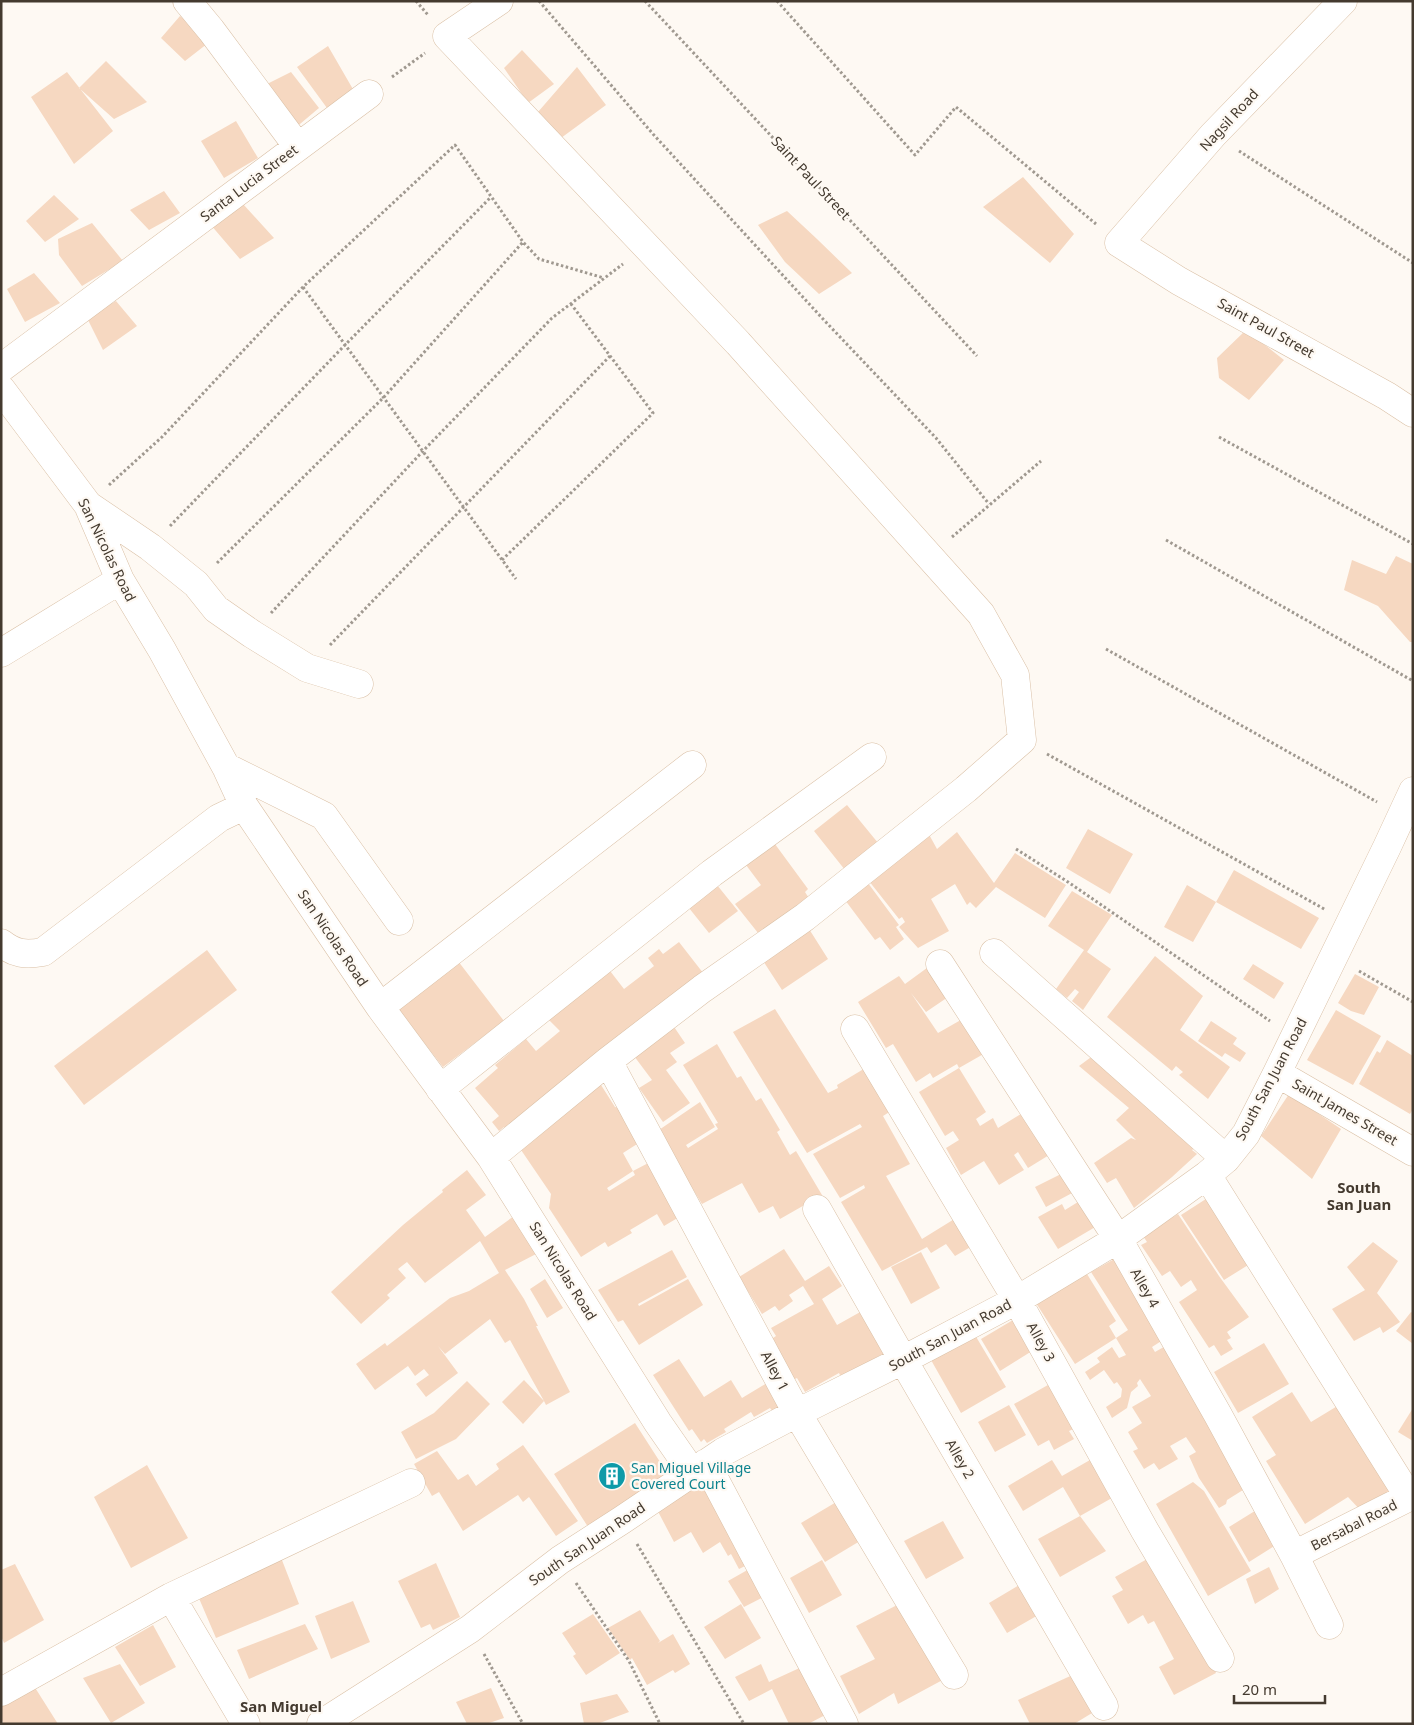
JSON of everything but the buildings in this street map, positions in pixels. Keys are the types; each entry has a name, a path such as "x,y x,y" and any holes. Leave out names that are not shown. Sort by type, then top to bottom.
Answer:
{"street":[{"path":"187,1 212,30 298,147"},
{"path":"491,1157 702,989 813,911 966,789 1022,740 1015,675 981,614 647,245 447,36 500,1"},
{"name":"Nagsil Road","path":"1119,243 1213,135 1343,1"},
{"name":"Santa Lucia Street","path":"1,368 369,94"},
{"name":"Saint Paul Street","path":"1119,243 1179,281 1378,391 1413,413"},
{"name":"San Nicolas Road","path":"1,389 88,505 120,580 162,650 226,767 244,806 380,1007 491,1157 658,1423 699,1468 844,1724"},
{"path":"88,505 150,547 196,584 216,609 252,634 307,668 359,684"},
{"path":"1,653 120,580"},
{"path":"440,1089 712,873 872,757"},
{"path":"380,1007 692,765"},
{"path":"226,767 324,816 399,921"},
{"name":"South San Juan Road","path":"321,1724 470,1629 560,1560 723,1452 1018,1300 1118,1240 1216,1167 1246,1134 1413,791"},
{"path":"1,943 13,952 43,952 219,818 244,806"},
{"path":"994,953 1216,1167 1411,1495"},
{"name":"Alley 4","path":"940,964 1118,1240 1218,1415 1294,1555 1329,1625"},
{"name":"Alley 3","path":"855,1029 1018,1300 1145,1531 1220,1658"},
{"name":"Alley 1","path":"608,1062 797,1413 954,1675"},
{"name":"Saint James Street","path":"1277,1073 1413,1152"},
{"name":"Alley 2","path":"817,1209 1104,1706"},
{"path":"1,1692 171,1597 411,1483"},
{"name":"Bersabal Road","path":"1294,1555 1411,1495"},
{"path":"171,1597 246,1724"}],"path":[{"path":"539,1 653,134 823,320 936,438 989,504"},
{"name":"Saint Paul Street","path":"645,1 977,356"},
{"path":"777,1 915,155 956,107 1119,243"},
{"path":"369,94 447,36"},
{"path":"1213,135 1413,263"},
{"path":"88,505 162,437 303,287 455,146 523,242 539,259 604,278"},
{"path":"150,547 491,197"},
{"path":"196,584 384,397 523,242"},
{"path":"252,634 423,451 552,318 647,245"},
{"path":"303,287 516,579"},
{"path":"502,560 654,413 571,304"},
{"path":"307,668 610,356"},
{"path":"1219,437 1413,544"},
{"path":"929,558 989,504 1041,461"},
{"path":"1166,540 1413,681"},
{"path":"1106,649 1401,816"},
{"path":"1022,740 1350,923"},
{"path":"1016,849 1068,882 1293,1037"},
{"path":"1334,956 1413,1002"},
{"path":"622,1520 744,1724"},
{"path":"560,1560 629,1661 660,1724"},
{"path":"470,1629 523,1724"}],"place":[{"name":"San Miguel Village Covered Court","path":"612,1476"}],"district":[{"name":"South San Juan","path":"1359,1196"},
{"name":"San Miguel","path":"281,1707"}]}
